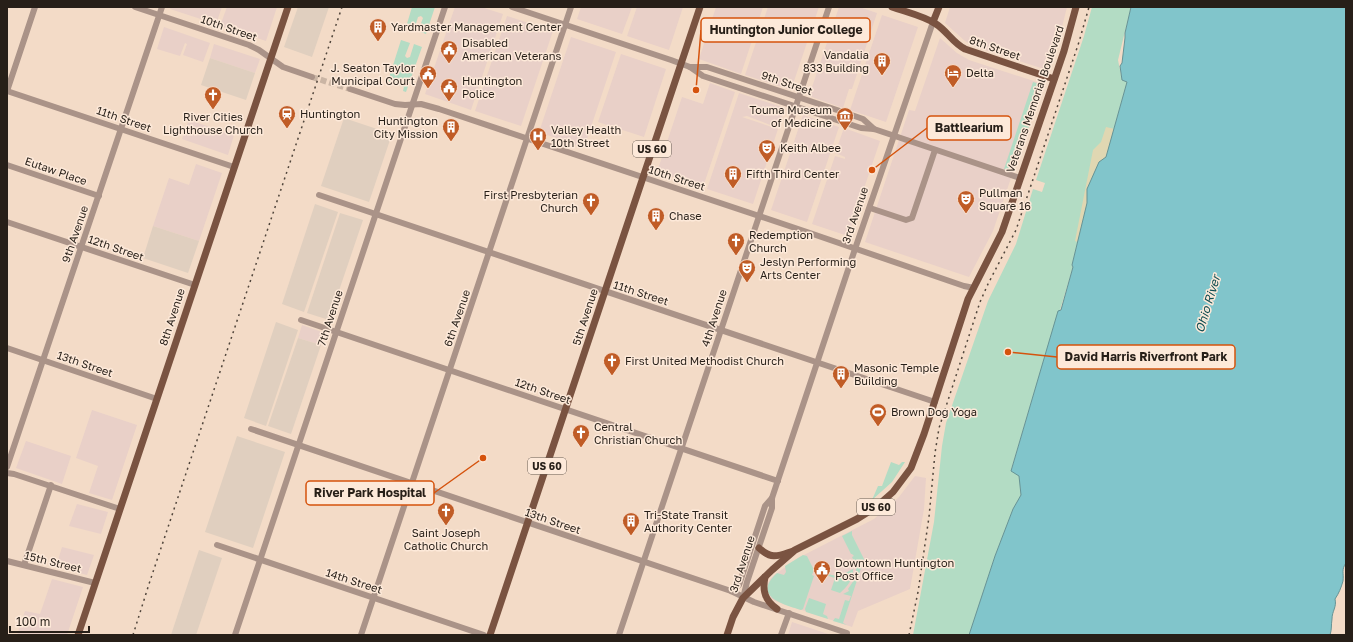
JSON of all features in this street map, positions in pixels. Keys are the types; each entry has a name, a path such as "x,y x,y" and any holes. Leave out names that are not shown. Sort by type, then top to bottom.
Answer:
{"main road":[{"name":"8th Avenue","path":"78,635 288,7"},
{"name":"5th Avenue","path":"490,635 700,7"},
{"name":"8th Street","path":"892,7 933,22 942,28 956,43 965,49 1054,79"},
{"name":"3rd Avenue","path":"933,22 938,7"},
{"name":"Veterans Memorial Boulevard","path":"743,598 795,550 864,515 883,502 904,479 913,464 968,300 999,240 1068,40 1076,7"},
{"path":"759,548 766,554 775,557 795,550"},
{"path":"765,577 764,590 766,599 777,609"},
{"name":"3rd Avenue","path":"727,635 743,598"}],"street":[{"path":"7,91 35,7"},
{"name":"10th Street","path":"135,7 249,45 287,69 312,77"},
{"name":"9th Avenue","path":"7,467 162,7"},
{"name":"7th Avenue","path":"235,635 445,7"},
{"name":"9th Street","path":"512,7 690,67 707,67 863,119 874,129"},
{"name":"6th Avenue","path":"361,635 571,7"},
{"name":"4th Avenue","path":"619,635 829,7"},
{"name":"3rd Avenue","path":"743,598 772,508 772,498 933,22"},
{"name":"9th Street","path":"690,67 702,76 861,128 874,129 1020,178"},
{"name":"10th Street","path":"350,89 395,104 426,105 759,216 962,286 974,288"},
{"name":"11th Street","path":"7,91 234,167"},
{"path":"870,208 906,220 912,218 935,150"},
{"name":"Eutaw Place","path":"7,165 99,196"},
{"name":"11th Street","path":"319,195 935,402"},
{"name":"12th Street","path":"7,222 195,285"},
{"name":"12th Street","path":"301,320 778,481"},
{"name":"13th Street","path":"7,348 157,399"},
{"name":"13th Street","path":"251,429 731,591 743,598 847,633"},
{"path":"7,472 120,509"},
{"path":"24,565 51,486"},
{"name":"3rd Avenue","path":"731,591 739,584 765,506 772,498"},
{"name":"14th Street","path":"217,545 484,635"},
{"name":"15th Street","path":"7,561 95,583"},
{"path":"781,635 789,613"}],"shaded area":[{"path":"171,7 222,7 216,24 170,9"},
{"path":"227,7 277,7 266,41 220,26"},
{"path":"298,7 329,7 312,57 284,47"},
{"path":"455,7 481,7 503,14 471,110 425,94"},
{"path":"581,7 632,7 622,34 577,19"},
{"path":"637,7 683,7 669,50 627,36"},
{"path":"716,7 763,7 741,74 699,59"},
{"path":"768,7 819,7 791,90 745,75"},
{"path":"839,7 859,7 877,13 852,89 849,89 843,108 809,96"},
{"path":"950,7 1067,7 1060,35 1049,67 1044,69 976,47 965,41 945,23"},
{"path":"882,15 918,27 886,122 850,110"},
{"path":"507,16 553,31 521,126 475,111"},
{"path":"164,27 210,43 203,62 183,55 187,44 185,43 180,56 157,49"},
{"path":"571,37 616,52 584,148 539,132"},
{"path":"940,38 957,53 969,60 1043,84 993,231 969,277 865,242 909,110 915,111"},
{"path":"214,44 260,59 255,73 210,58"},
{"path":"621,54 666,69 644,137 598,122"},
{"path":"210,58 255,73 246,100 201,85"},
{"path":"710,83 735,92 703,187 657,172 682,97 703,104"},
{"path":"739,93 785,108 778,128 747,116 742,117 778,129 753,204 707,189"},
{"path":"803,115 839,127 807,222 771,210"},
{"path":"344,118 392,134 369,202 321,186"},
{"path":"189,120 234,135 228,155 182,139"},
{"path":"844,128 880,141 848,236 812,224 835,156 845,159 845,157 835,153"},
{"path":"196,164 222,173 199,241 153,226 169,178 189,185"},
{"path":"315,204 338,212 304,312 282,304"},
{"path":"340,213 363,220 329,320 307,313"},
{"path":"153,226 199,241 188,273 143,258"},
{"path":"276,322 298,330 266,426 244,418"},
{"path":"302,325 325,333 321,345 298,338"},
{"path":"298,338 321,345 291,434 268,426"},
{"path":"92,410 137,425 112,500 89,493 98,466 76,458"},
{"path":"237,436 285,452 253,548 205,532"},
{"path":"26,441 71,456 62,484 16,468"},
{"path":"915,476 926,478 924,509 910,589 858,611 852,627 775,601 771,598 768,591 768,583 771,578 798,558 874,519 899,497"},
{"path":"77,504 108,512 101,534 69,526"},
{"path":"62,547 94,555 87,575 56,567"},
{"path":"199,550 222,558 196,635 171,635"},
{"path":"52,579 83,587 67,635 17,635 25,611 40,614"},
{"path":"792,622 831,635 788,635"}],"green space":[{"path":"412,7 435,7 426,34 418,31 423,18 421,16 418,17 414,30 406,27"},
{"path":"1092,7 1131,7 1118,60 1122,80 1127,82 1106,157 1087,203 1072,265 1073,267 1060,310 1058,312 1011,470 1019,476 1021,495 1013,509 995,556 969,635 913,635 934,522 942,446 946,423 988,301 1016,244 1033,189 1042,192 1045,183 1036,180 1084,36"},
{"path":"401,40 410,43 405,56 407,58 410,57 414,44 422,47 406,92 403,91 404,87 388,81"},
{"path":"1033,82 1043,85 1015,168 1011,172 1004,169"},
{"path":"891,462 899,465 902,462 905,462 892,482 872,500 878,486 882,486"},
{"path":"852,531 852,535 864,559 843,623 847,625 833,621 835,618 839,619 845,600 849,601 851,596 843,594 849,591 848,589 856,574 856,566 852,557 854,556 851,554 842,536"},
{"path":"803,555 807,556 814,570 812,575 814,576 803,609 801,610 778,602 772,598 768,588 770,581 777,573 784,575 786,572 785,566"},
{"path":"853,569 850,582 840,593 831,590 835,578 819,573 821,572 831,575 838,575 844,574"},
{"path":"809,598 826,604 823,614 827,616 828,619 806,612 805,609"}],"sand":[{"path":"1106,127 1115,129 1082,244 1075,241 1093,150 1101,142"}],"water":[{"name":"Ohio River","path":"1131,7 1346,7 1346,563 1343,570 1342,584 1335,599 1330,635 969,635 995,556 1013,509 1021,495 1019,476 1011,471 1058,311 1061,310 1073,267 1072,265 1087,203 1087,189 1099,162 1106,157 1127,82 1122,80 1120,66 1122,63 1125,33"}],"tunnel":[{"path":"312,77 350,89"}],"railway":[{"path":"133,635 342,7"},
{"path":"909,635 918,592 929,517 939,428 980,302 1016,230 1079,42 1089,7"}],"place":[{"name":"Yardmaster Management Center","path":"378,42"},
{"name":"Disabled American Veterans","path":"449,64"},
{"name":"Vandalia 833 Building","path":"882,76"},
{"name":"Delta","path":"953,88"},
{"name":"J. Seaton Taylor Municipal Court","path":"428,89"},
{"name":"Huntington Junior College","path":"696,90"},
{"name":"Huntington Police","path":"449,102"},
{"name":"River Cities Lighthouse Church","path":"213,110"},
{"name":"Huntington","path":"287,129"},
{"name":"Touma Museum of Medicine","path":"845,131"},
{"name":"Huntington City Mission","path":"451,142"},
{"name":"Valley Health 10th Street","path":"538,151"},
{"name":"Keith Albee","path":"767,163"},
{"name":"Battlearium","path":"872,170"},
{"name":"Fifth Third Center","path":"733,189"},
{"name":"Pullman Square 16","path":"966,214"},
{"name":"First Presbyterian Church","path":"591,216"},
{"name":"Chase","path":"656,231"},
{"name":"Redemption Church","path":"736,256"},
{"name":"Jeslyn Performing Arts Center","path":"747,283"},
{"name":"David Harris Riverfront Park","path":"1008,352"},
{"name":"First United Methodist Church","path":"612,376"},
{"name":"Masonic Temple Building","path":"841,389"},
{"name":"Brown Dog Yoga","path":"878,427"},
{"name":"Central Christian Church","path":"581,448"},
{"name":"River Park Hospital","path":"483,458"},
{"name":"Saint Joseph Catholic Church","path":"446,526"},
{"name":"Tri-State Transit Authority Center","path":"631,536"},
{"name":"Downtown Huntington Post Office","path":"822,584"}]}
